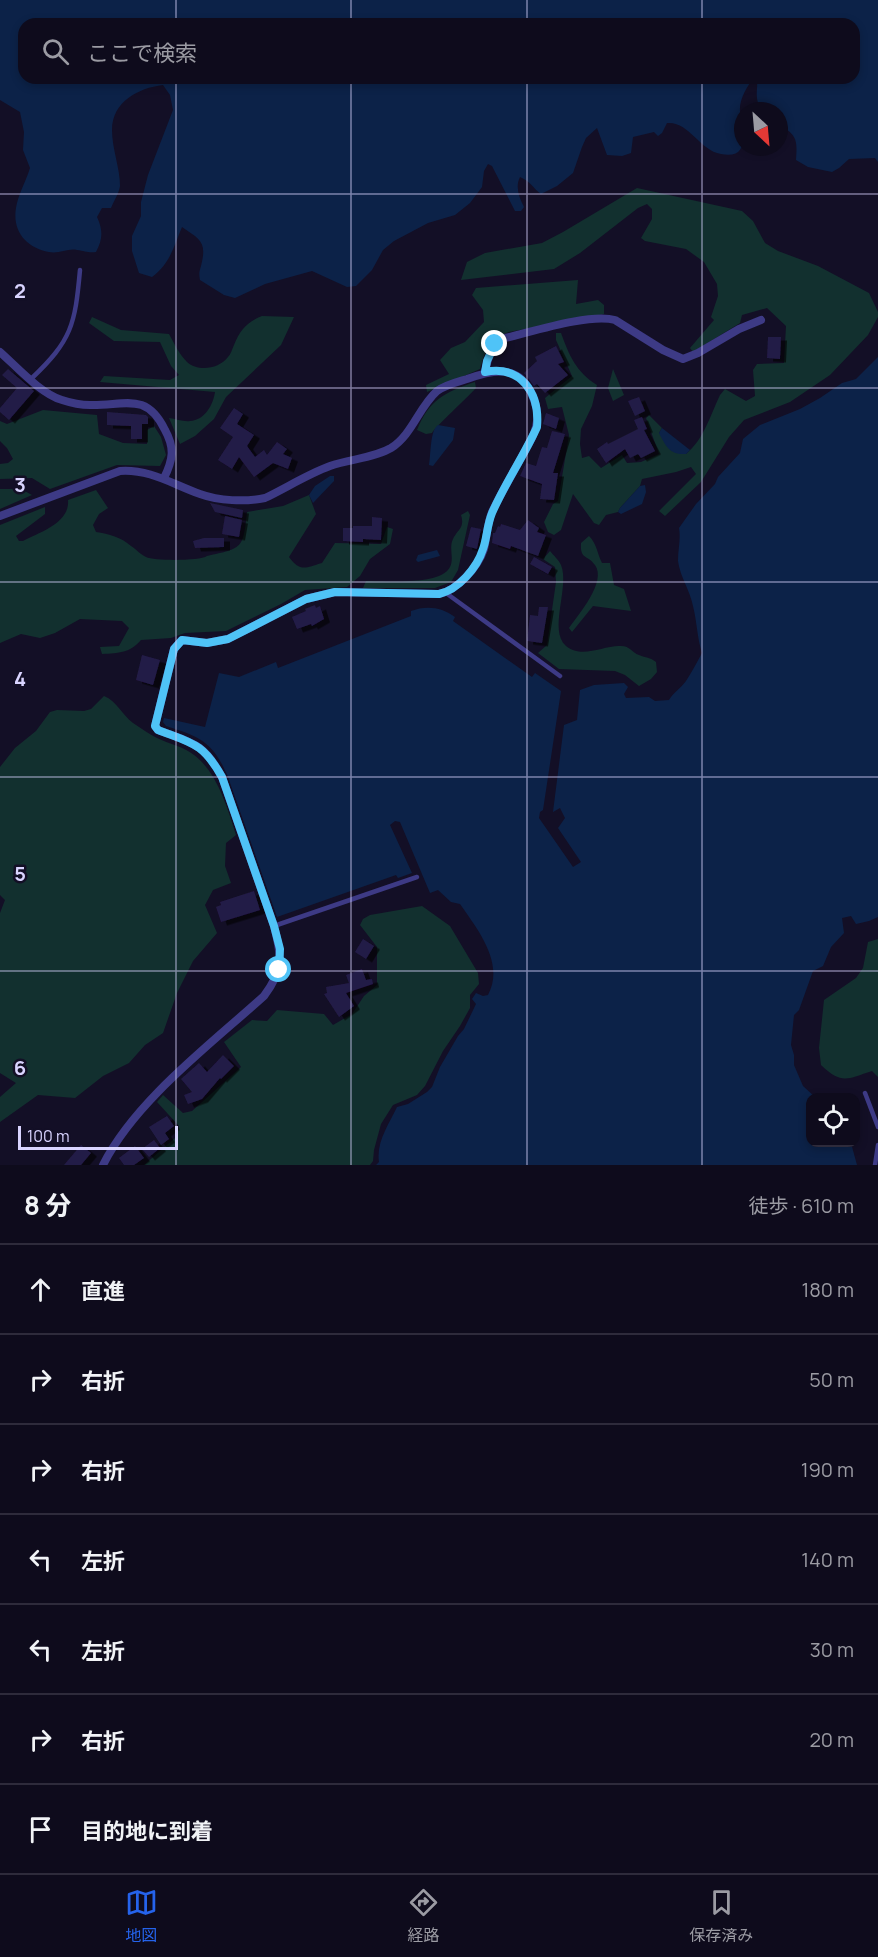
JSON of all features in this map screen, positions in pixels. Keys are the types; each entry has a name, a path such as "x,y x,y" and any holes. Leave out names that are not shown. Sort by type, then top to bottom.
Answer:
{"street":[{"path":"485,372 491,350 495,344 505,338 576,322 608,318 615,320 663,350 683,359 761,320"},
{"path":"0,352 60,400 90,405 128,402 141,404 151,409 172,445 171,464 164,478"},
{"path":"0,516 120,471 135,470 164,478 216,498 254,500 265,498 328,466 389,449 403,436 438,390 485,372 507,371 523,381 530,389 538,415 537,427 492,513 479,560 460,583 445,592 335,592 318,595 228,639 207,643 182,640 174,649 155,726 158,730 193,742 214,762 222,777 274,926 281,960 274,982 264,996 160,1090 123,1130 103,1165"}],"lane":[{"path":"31,379 59,350 71,328 76,314 80,270"},
{"path":"445,592 560,676"},
{"path":"274,926 417,877"},
{"path":"865,1093 878,1127"},
{"path":"875,1165 878,1145"}],"green space":[{"path":"637,188 742,211 753,221 765,243 778,251 818,266 869,293 878,317 868,335 830,375 790,402 744,420 729,437 701,482 665,516 659,511 696,474 691,467 642,479 640,486 618,512 606,515 599,525 594,523 573,494 561,530 554,535 548,532 544,522 553,504 558,501 569,435 562,407 548,409 545,398 572,376 556,340 556,333 561,333 578,369 597,385 592,406 581,429 580,444 582,458 589,456 601,468 622,455 627,463 641,462 659,454 646,418 649,415 662,428 659,433 686,454 698,441 725,389 746,401 755,396 753,370 757,364 784,363 786,326 767,308 742,315 740,323 693,352 690,348 714,320 711,317 718,296 717,284 704,262 686,249 645,241 641,238 652,219 652,209 647,204 638,208 580,253 554,269 461,280 467,262 485,253 542,243"},
{"path":"578,280 576,304 598,300 604,305 604,314 509,332 497,338 489,346 480,369 427,392 426,385 449,374 440,360 451,348 465,342 484,322 483,310 472,295 476,288"},
{"path":"262,316 294,317 281,345 226,397 214,419 195,436 180,444 169,418 188,421 200,418 210,407 215,392 100,382 104,376 170,380 179,375 171,366 160,342 114,341 89,323 92,317 121,330 169,334 187,362 197,367 208,368 224,361 245,327"},
{"path":"613,369 624,395 613,401 608,388"},
{"path":"475,382 476,388 432,433 426,434 417,430 427,411 439,398"},
{"path":"43,410 97,415 99,434 123,443 147,444 147,430 154,426 161,437 166,455 160,466 117,465 50,489 32,478 0,479 0,464 8,463 13,459 0,441 0,421 7,424"},
{"path":"0,489 21,489 32,495 0,509"},
{"path":"96,490 108,508 99,514 93,525 96,532 119,538 144,556 158,559 196,559 228,551 239,545 242,540 247,512 283,506 309,495 316,514 289,557 300,567 322,563 335,543 381,544 387,527 393,529 390,544 370,559 360,576 347,587 305,590 226,631 185,633 171,638 141,640 128,650 102,654 100,647 119,646 129,628 122,621 80,619 55,633 40,638 21,634 0,643 0,525 45,507 45,514 16,536 19,541 23,541 59,521 67,508 68,500"},
{"path":"468,511 470,515 458,570 451,582 435,588 363,588 366,581 409,581 442,575 450,566 453,539 462,526 461,515"},
{"path":"589,536 602,563 610,563 614,585 624,589 631,611 593,606 572,632 569,628 590,598 597,580 598,572 595,565 582,552 581,543"},
{"path":"550,551 560,563 563,574 559,630 566,646 572,650 585,652 626,647 656,662 657,672 651,679 639,686 625,675 615,671 559,669 538,653 547,645 556,582 555,567 543,559"},
{"path":"104,696 133,723 157,738 190,752 209,771 221,792 236,835 226,843 225,866 231,883 213,890 205,905 217,933 193,961 177,993 163,1033 145,1045 129,1063 103,1076 75,1098 38,1095 0,1122 0,1097 16,1083 0,1073 0,913 5,900 0,895 0,767 15,748 36,731 50,712 91,709"},
{"path":"422,906 450,926 478,973 479,984 470,995 470,1008 443,1051 425,1086 417,1095 393,1105 381,1124 373,1161 370,1165 144,1165 175,1138 179,1126 157,1102 163,1095 183,1113 192,1111 241,1067 224,1042 252,1020 267,1021 277,1010 324,1014 333,1025 352,1014 364,996 377,985 377,947 360,925 363,919 370,915"},
{"path":"878,939 878,1077 872,1071 850,1078 840,1078 821,1065 819,1048 824,1000 856,978 863,968 868,942"}],"water":[{"path":"0,0 878,0 878,162 875,158 849,159 832,172 808,167 796,160 796,144 794,137 788,131 788,102 758,102 757,84 860,84 860,18 18,18 18,84 750,84 741,102 734,102 734,154 721,154 713,151 682,126 667,123 658,136 654,132 633,137 631,153 622,156 607,155 597,128 586,138 573,173 557,186 541,194 520,177 519,196 524,207 521,211 515,211 492,166 488,164 484,171 482,187 470,203 455,215 428,223 394,241 383,250 372,270 356,286 347,287 312,271 265,284 235,298 224,295 200,280 203,247 198,239 182,227 171,254 158,272 152,277 139,273 132,251 132,236 141,216 141,202 148,175 173,110 170,95 163,85 136,93 128,98 116,112 112,130 120,186 111,208 102,208 97,217 101,234 96,252 74,250 49,252 34,247 23,238 15,217 18,198 30,168 23,150 24,132 20,112 0,100"},
{"path":"878,357 878,917 856,924 851,916 842,918 844,933 831,947 823,966 813,971 799,1010 794,1015 791,1045 794,1065 803,1086 811,1093 806,1093 806,1147 852,1147 857,1165 376,1165 379,1162 381,1140 397,1107 408,1104 432,1087 440,1067 464,1029 476,1004 472,999 476,993 483,996 488,995 493,971 487,947 460,904 451,902 438,890 430,893 400,822 395,821 390,825 412,873 398,878 396,875 277,917 228,777 217,756 204,742 166,726 163,722 164,718 205,727 219,673 239,677 276,662 278,668 411,616 411,611 428,608 445,611 455,617 453,621 532,677 535,673 561,691 543,810 539,818 573,867 581,862 558,828 565,818 560,808 553,812 564,725 577,720 580,690 594,685 624,683 628,687 624,694 626,698 649,697 655,701 669,700 684,684 702,653 692,600 678,561 679,528 696,504 740,453 743,439 760,425 800,409 842,383 856,379"},
{"path":"438,425 455,428 453,440 433,466 429,465 431,443"},
{"path":"662,428 690,450 686,454 681,454 669,449 659,433"},
{"path":"330,476 334,476 334,481 313,503 309,495 315,486"},
{"path":"645,485 646,492 642,504 621,514 618,512 640,486"},
{"path":"437,550 440,556 418,562 416,560 418,555"}],"building":[{"path":"768,337 781,337 780,359 767,358"},
{"path":"556,346 564,362 558,364 568,375 545,393 537,384 534,386 524,373 537,361 535,357"},
{"path":"8,369 34,391 9,420 0,412 0,408 17,388 2,375"},
{"path":"639,397 645,411 635,416 628,401"},
{"path":"234,408 243,414 237,424 254,435 247,446 255,457 264,450 267,455 277,442 287,449 283,454 292,458 288,469 273,463 254,477 239,457 232,469 218,460 233,437 220,428"},
{"path":"107,412 146,415 148,424 142,424 142,439 131,439 131,426 107,425"},
{"path":"546,413 559,418 556,429 543,424"},
{"path":"642,417 647,429 644,430 655,451 641,458 638,454 630,458 625,449 606,463 597,449 607,442 608,444 638,429 634,420"},
{"path":"552,431 565,434 553,473 558,473 554,500 540,499 542,484 520,476 526,463 536,466 542,447 547,448"},
{"path":"210,503 243,510 242,518 215,512"},
{"path":"225,516 242,520 239,537 222,534"},
{"path":"372,517 382,518 381,540 343,541 343,528 372,526"},
{"path":"528,520 539,528 537,532 546,535 538,556 511,546 510,549 492,543 493,533 501,524 520,530"},
{"path":"471,527 481,529 477,549 466,546"},
{"path":"204,538 224,538 224,547 195,548 193,541"},
{"path":"534,557 552,567 548,574 530,564"},
{"path":"315,605 316,608 320,606 324,619 312,626 311,624 297,629 292,617"},
{"path":"539,607 548,607 542,643 527,641 530,615 538,616"},
{"path":"142,655 160,660 153,685 136,680"},
{"path":"254,891 260,910 221,922 216,907 221,905 220,902"},
{"path":"363,939 374,946 366,959 355,952"},
{"path":"362,969 366,980 372,979 373,984 346,993 354,1006 339,1017 324,994 327,993 326,987 349,983 346,975"},
{"path":"223,1055 234,1066 202,1099 188,1104 184,1095 192,1092 181,1079 199,1063 207,1072"},
{"path":"167,1116 174,1126 165,1133 169,1139 161,1145 149,1127"},
{"path":"154,1140 160,1148 149,1157 142,1149"},
{"path":"81,1145 91,1153 81,1165 64,1165"},
{"path":"135,1146 144,1158 134,1165 124,1165 119,1158"}],"route":[{"path":"279,970 280,949 274,926 258,874 222,777 214,762 193,742 158,730 155,726 174,649 182,640 207,643 237,636 306,599 318,595 335,592 439,594 460,583 479,560 492,513 537,427 538,415 535,401 530,389 523,381 507,371 485,372 487,361 495,344"}]}
